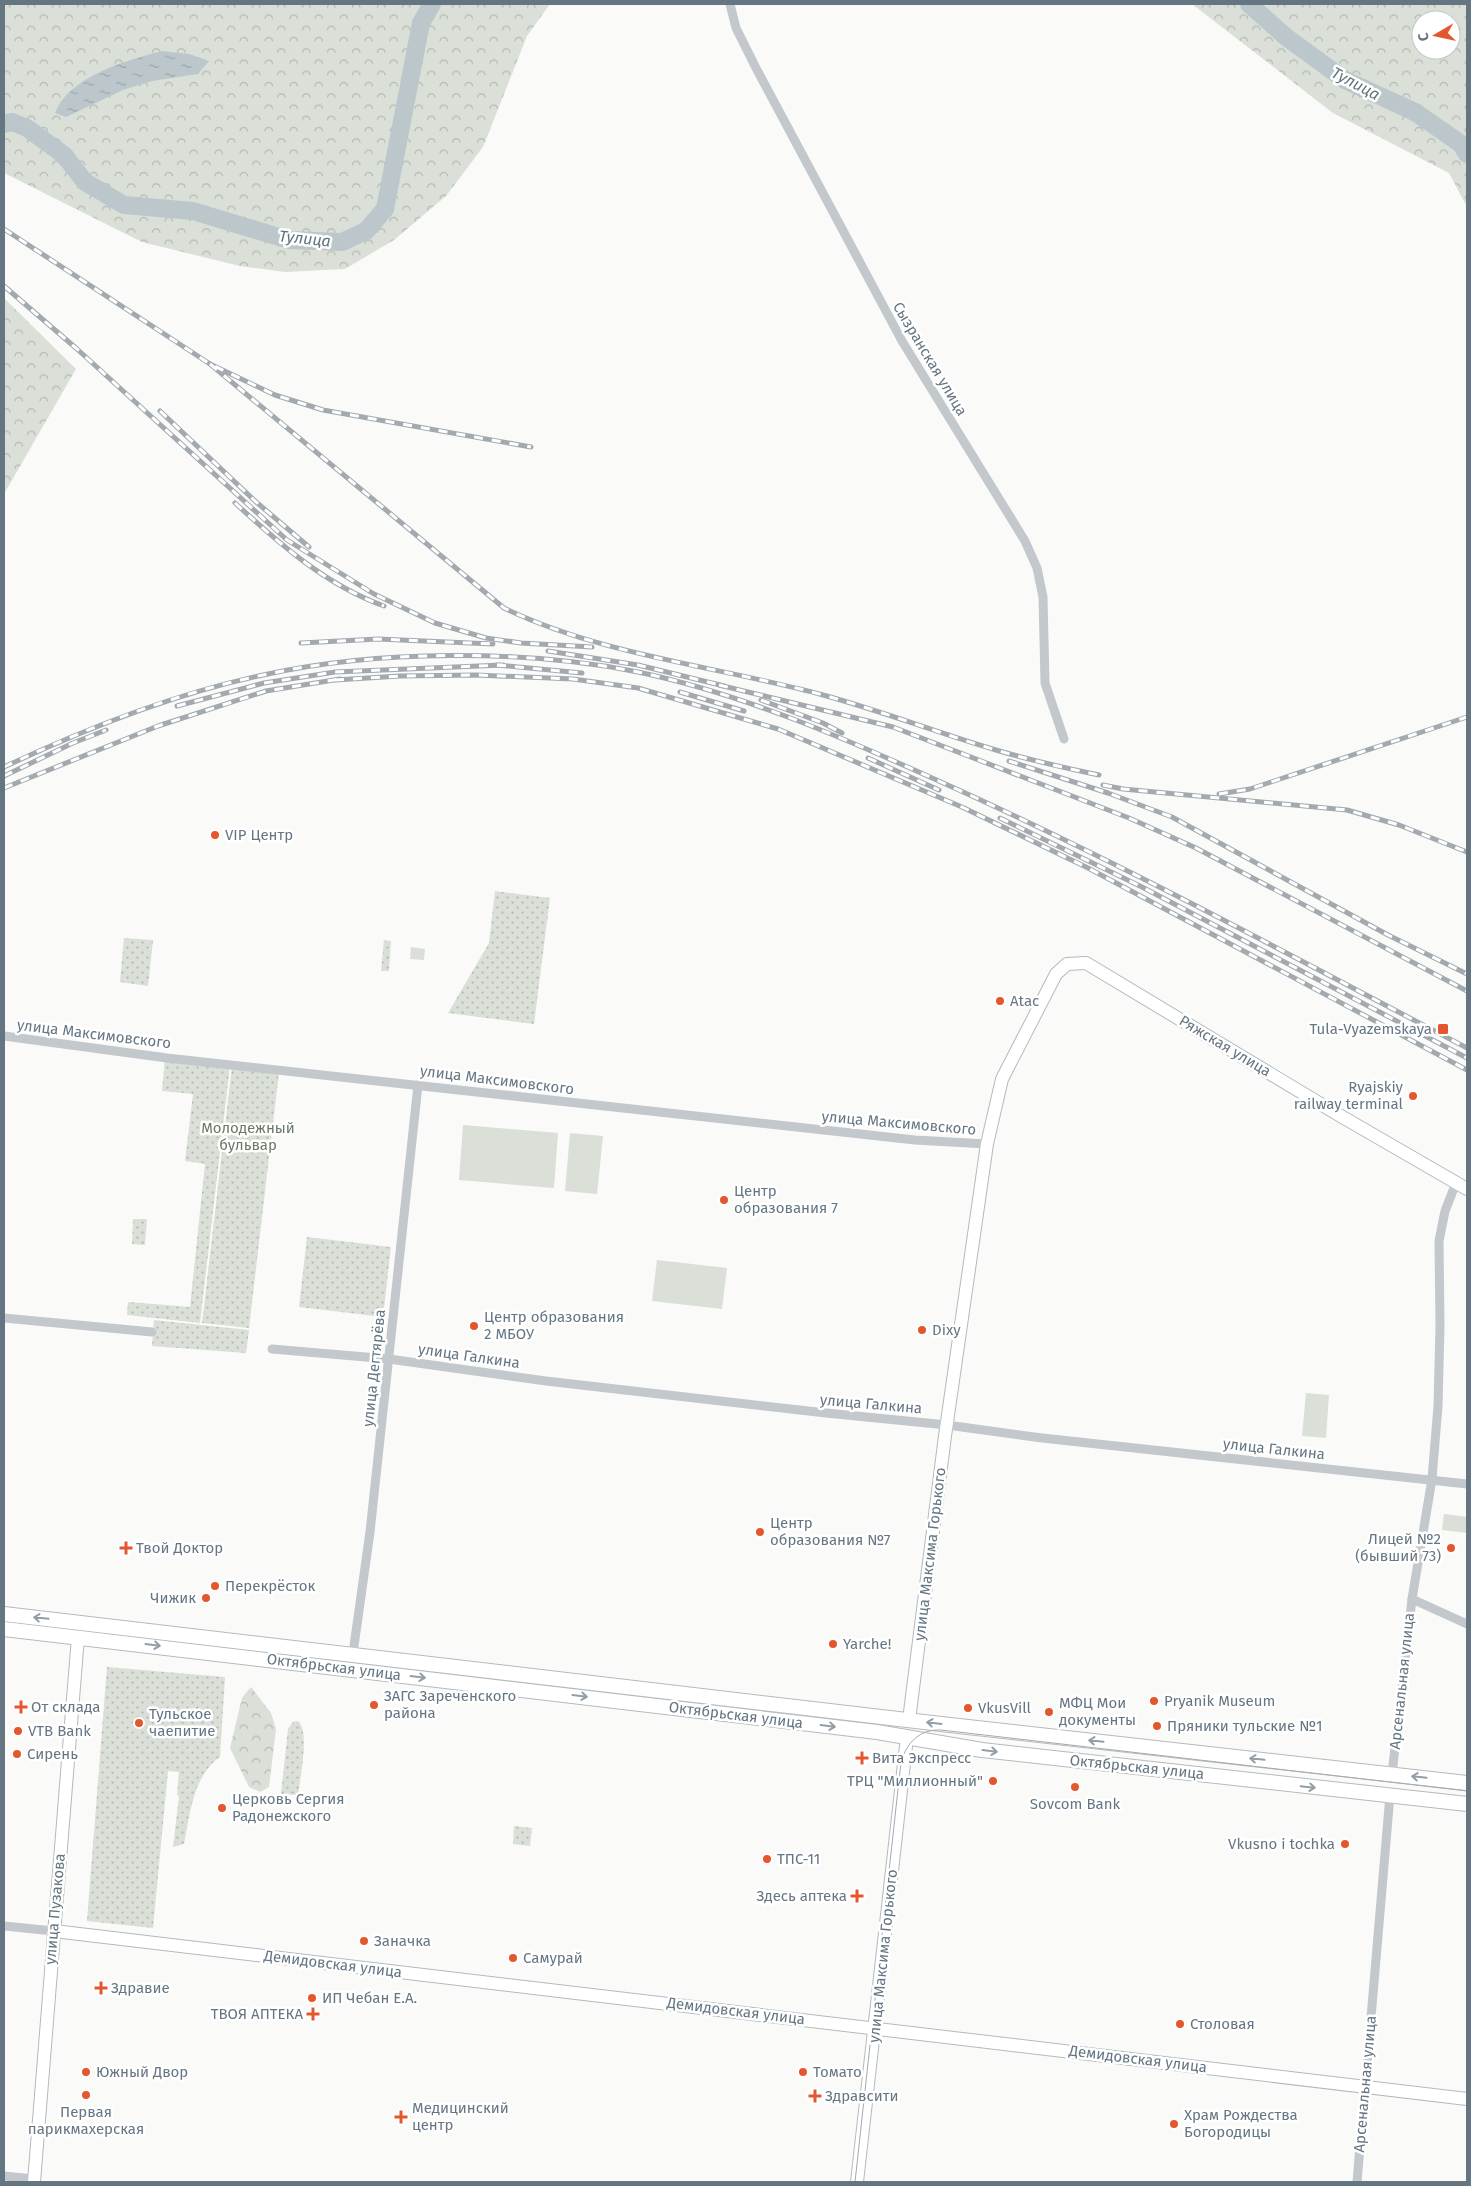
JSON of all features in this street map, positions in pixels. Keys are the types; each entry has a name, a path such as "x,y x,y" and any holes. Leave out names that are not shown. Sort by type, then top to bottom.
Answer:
{"main road":[{"name":"Октябрьская улица","path":"4,1614 78,1630"},
{"name":"Октябрьская улица","path":"4,1628 78,1630 105,1633 907,1737 982,1750 1467,1804"},
{"name":"Октябрьская улица","path":"105,1633 353,1653 909,1720 1467,1783"},
{"name":"улица Максима Горького","path":"907,1737 909,1720"},
{"name":"Арсенальная улица","path":"1390,1795 1392,1774"}],"street":[{"name":"Сызранская улица","path":"730,4 736,28 756,68 902,341 1025,541 1037,568 1043,597 1045,683 1064,739"},
{"name":"улица Максима Горького","path":"909,1720 947,1425 987,1144 1002,1079 1056,974 1068,964 1086,963"},
{"name":"Ряжская улица","path":"1086,963 1339,1115 1462,1186"},
{"name":"улица Максимовского","path":"4,1036 167,1058 915,1140 987,1144"},
{"name":"улица Дегтярёва","path":"353,1653 370,1532 418,1085"},
{"name":"Арсенальная улица","path":"1392,1774 1412,1599 1432,1479 1438,1406 1439,1241 1445,1211 1462,1186"},
{"path":"4,1318 152,1332"},
{"name":"улица Галкина","path":"272,1349 389,1359 826,1414 947,1425 1042,1438 1467,1484"},
{"path":"1412,1599 1467,1624"},
{"name":"улица Пузакова","path":"34,2180 78,1630"},
{"name":"улица Максима Горького","path":"857,2182 907,1737"},
{"name":"Арсенальная улица","path":"1357,2182 1390,1795"},
{"name":"Демидовская улица","path":"4,1926 1467,2099"},
{"path":"4,2176 34,2180"}],"green space":[{"path":"4,4 550,4 527,36 483,147 446,196 394,240 345,269 285,272 240,266 142,242 4,173"},
{"path":"1192,4 1467,4 1467,207 1449,173 1333,113"},
{"path":"4,298 76,369 4,494"},
{"path":"495,891 550,898 534,1024 448,1013 489,943"},
{"path":"124,938 153,940 148,986 120,982"},
{"path":"384,940 391,941 389,971 381,971"},
{"path":"411,947 425,949 424,960 410,959"},
{"path":"165,1058 230,1066 200,1323 127,1315 128,1302 190,1307 205,1164 185,1161 193,1094 162,1091"},
{"name":"Молодежный бульвар","path":"232,1066 279,1072 249,1328 202,1323"},
{"path":"463,1125 558,1133 554,1188 459,1180"},
{"path":"570,1133 603,1136 597,1194 565,1191"},
{"path":"133,1219 147,1219 145,1245 132,1244"},
{"path":"307,1237 391,1247 383,1317 299,1307"},
{"path":"657,1260 727,1268 722,1309 652,1301"},
{"path":"154,1320 249,1330 246,1353 152,1346"},
{"path":"1306,1393 1329,1395 1326,1438 1302,1436"},
{"path":"1444,1514 1467,1517 1467,1533 1442,1530"},
{"path":"107,1667 225,1677 220,1757 211,1765 198,1785 191,1808 184,1844 173,1847 179,1796 177,1795 179,1772 168,1771 153,1928 87,1921"},
{"path":"251,1687 271,1713 276,1729 269,1787 260,1792 249,1787 230,1748 242,1698"},
{"path":"298,1721 302,1726 304,1745 298,1795 281,1794 288,1729 293,1722"},
{"path":"514,1826 532,1828 530,1846 513,1844"}],"water":[{"path":"162,51 189,54 209,61 198,74 152,81 123,90 66,117 55,113 62,100 86,79 133,59"}],"waterway":[{"name":"Тулица","path":"4,124 12,122 27,128 64,155 85,182 124,205 193,211 289,240 342,242 366,231 385,209 421,23 432,4"},
{"name":"Тулица","path":"1249,4 1286,37 1345,80 1415,112 1461,144 1467,154"}],"tram line":[{"path":"855,2182 901,1762 907,1748 921,1734 933,1730 941,1730 1467,1791"}],"railway":[{"path":"4,229 210,364 275,395 323,410 531,447"},
{"path":"4,286 77,349 287,540 374,594 435,623 486,638 521,643 592,647"},
{"path":"210,364 504,608 581,638 661,659 823,695 996,750 1099,775"},
{"path":"160,411 255,501 309,547"},
{"path":"235,503 287,549 323,575 343,587 384,606"},
{"path":"301,643 378,639 493,644"},
{"path":"548,651 638,665 724,686"},
{"path":"4,767 67,739 163,702 229,683 307,667 401,657 499,656 594,664 638,672 716,692 754,705 868,749 941,782 1140,877 1467,1048"},
{"path":"497,665 582,673"},
{"path":"177,706 264,683 335,672 503,665"},
{"path":"335,680 400,676 476,675 573,679 638,688 778,729 962,807 1088,868 1467,1070"},
{"path":"4,788 158,726 266,691 340,679"},
{"path":"719,685 893,727 1129,818 1196,848 1467,991"},
{"path":"680,692 744,711"},
{"path":"761,700 823,723 842,733"},
{"path":"1219,794 1250,789 1467,717"},
{"path":"4,776 73,743 106,730"},
{"path":"868,758 939,790"},
{"path":"1009,761 1108,793 1172,817 1388,935 1467,974"},
{"path":"1103,785 1123,789 1347,810 1399,825 1467,852"},
{"path":"1000,818 1142,887 1467,1058"}],"place":[{"name":"VIP Центр","path":"215,835"},
{"name":"Atac","path":"1000,1001"},
{"name":"Tula-Vyazemskaya","path":"1443,1029"},
{"name":"Ryajskiy railway terminal","path":"1413,1096"},
{"name":"Центр образования 7","path":"724,1200"},
{"name":"Центр образования 2 МБОУ","path":"474,1326"},
{"name":"Dixy","path":"922,1330"},
{"name":"Центр образования №7","path":"760,1532"},
{"name":"Твой Доктор","path":"126,1548"},
{"name":"Лицей №2 (бывший 73)","path":"1451,1548"},
{"name":"Перекрёсток","path":"215,1586"},
{"name":"Чижик","path":"206,1598"},
{"name":"Yarche!","path":"833,1644"},
{"name":"Pryanik Museum","path":"1154,1701"},
{"name":"ЗАГС Зареченского района","path":"374,1705"},
{"name":"От склада","path":"21,1707"},
{"name":"VkusVill","path":"968,1708"},
{"name":"МФЦ Мои документы","path":"1049,1712"},
{"name":"Тульское чаепитие","path":"139,1723"},
{"name":"Пряники тульские №1","path":"1157,1726"},
{"name":"VTB Bank","path":"18,1731"},
{"name":"Сирень","path":"17,1754"},
{"name":"Вита Экспресс","path":"862,1758"},
{"name":"ТРЦ \"Миллионный\"","path":"993,1781"},
{"name":"Sovcom Bank","path":"1075,1787"},
{"name":"Церковь Сергия Радонежского","path":"222,1808"},
{"name":"Vkusno i tochka","path":"1345,1844"},
{"name":"ТПС-11","path":"767,1859"},
{"name":"Здесь аптека","path":"857,1896"},
{"name":"Заначка","path":"364,1941"},
{"name":"Самурай","path":"513,1958"},
{"name":"Здравие","path":"101,1988"},
{"name":"ИП Чебан Е.А.","path":"312,1998"},
{"name":"ТВОЯ АПТЕКА","path":"313,2014"},
{"name":"Столовая","path":"1180,2024"},
{"name":"Южный Двор","path":"86,2072"},
{"name":"Томато","path":"803,2072"},
{"name":"Первая парикмахерская","path":"86,2095"},
{"name":"Здравсити","path":"815,2096"},
{"name":"Медицинский центр","path":"401,2117"},
{"name":"Храм Рождества Богородицы","path":"1174,2124"}]}
